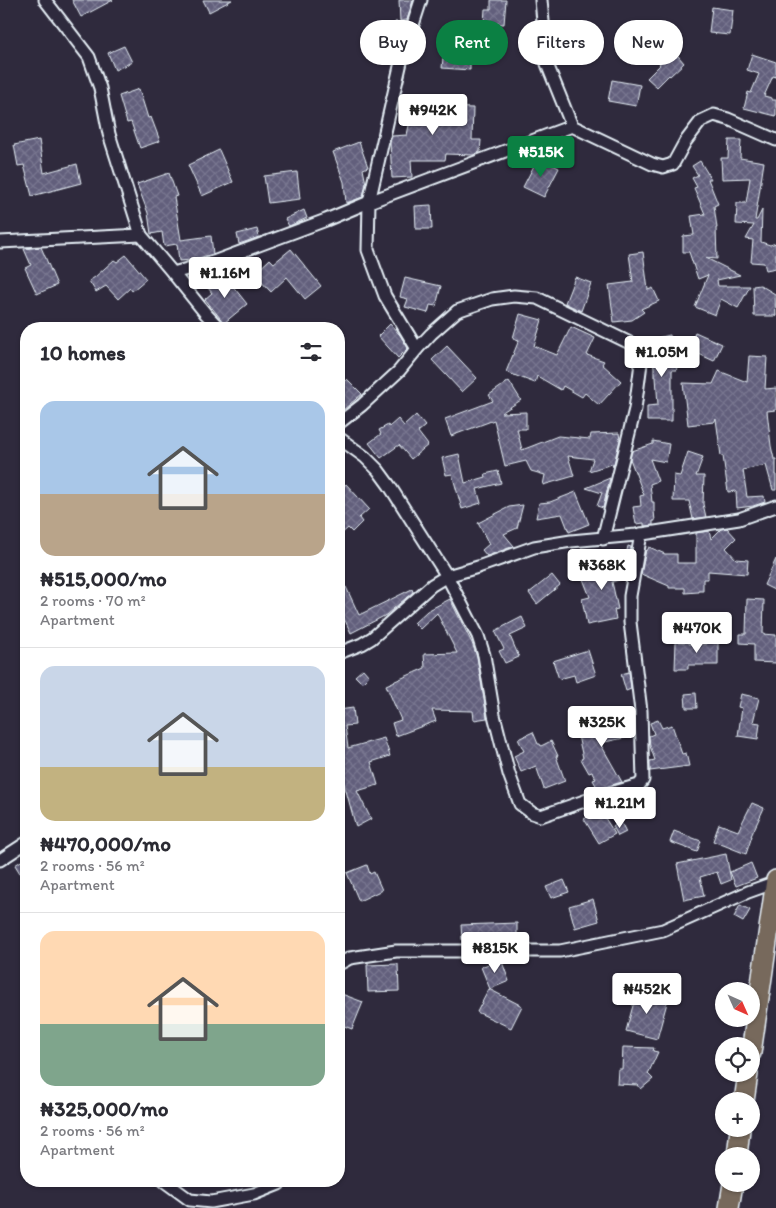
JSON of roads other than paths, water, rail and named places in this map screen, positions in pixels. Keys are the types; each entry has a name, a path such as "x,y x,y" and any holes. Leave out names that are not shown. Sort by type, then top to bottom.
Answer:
{"main road":[{"path":"753,1037 776,881"},
{"path":"729,1208 732,1192"}],"street":[{"path":"44,0 89,58 100,88 109,134 141,235 213,322"},
{"path":"417,349 385,296 368,250 369,202 400,62 421,0"},
{"path":"541,0 547,64 572,126 652,164 663,167 673,164 700,121 714,115 728,119 776,140"},
{"path":"173,273 216,261 572,126"},
{"path":"0,242 141,235"},
{"path":"345,418 399,371 431,334 457,311 492,299 514,296 537,298 585,320 634,345 641,354 635,409 603,539"},
{"path":"345,442 365,457 378,470 448,576 478,636 484,655 494,715 504,758 520,804 532,813 541,816 639,785 643,780 641,711 630,622 630,596 641,534"},
{"path":"345,651 372,638 432,585 448,576 534,547 641,534 738,519 776,506"},
{"path":"0,860 20,847"},
{"path":"345,961 350,958 396,951 560,951 663,930 776,881"},
{"path":"171,1187 189,1204 254,1194 272,1187"}]}
